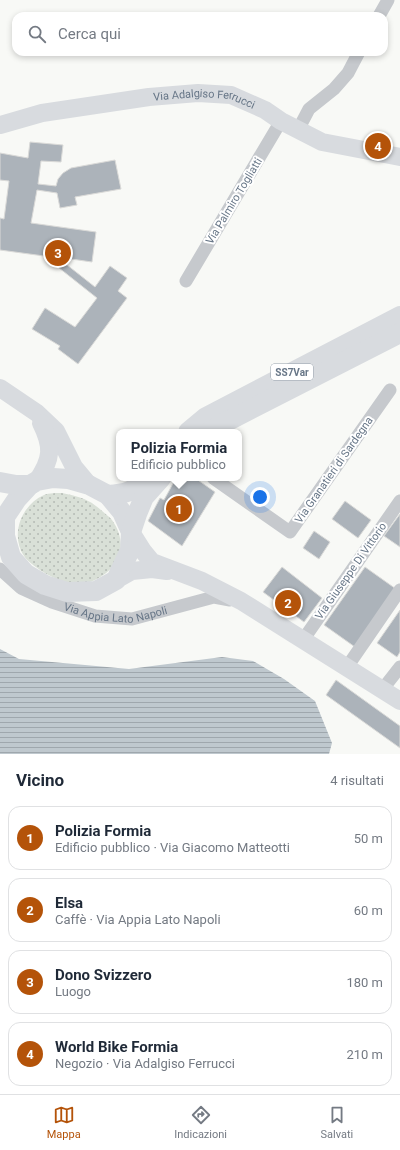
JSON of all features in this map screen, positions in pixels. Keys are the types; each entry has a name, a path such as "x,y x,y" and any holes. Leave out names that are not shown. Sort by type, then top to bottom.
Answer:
{"main road":[{"name":"SS7Var","path":"192,429 206,417 400,316"},
{"name":"SS7Var","path":"214,429 400,333"},
{"path":"0,482 16,485 53,478 68,479 89,485 108,495 122,512 131,532"},
{"path":"108,495 130,492 136,489 144,481"},
{"path":"33,483 2,514 5,536 11,557 26,574 45,585 67,592 96,590 116,580 130,550 131,532 144,497 158,481"}],"street":[{"path":"381,12 388,0"},
{"path":"298,130 309,109 334,89 348,73 357,56"},
{"name":"Via Adalgiso Ferrucci","path":"0,125 42,113 100,103 198,93 231,95 265,110 281,121 322,142 400,157"},
{"name":"Via Palmiro Togliatti","path":"186,280 281,121"},
{"path":"0,388 37,413 56,431 74,467 89,485"},
{"name":"Via Granatieri di Sardegna","path":"217,481 290,532 390,390"},
{"path":"33,483 45,468 50,453 47,433 37,413"},
{"name":"Via Giuseppe Di Vittorio","path":"303,640 400,502"},
{"name":"Via Appia Lato Napoli","path":"131,532 152,562 202,581 241,601 400,701"},
{"name":"Via Appia Lato Napoli","path":"0,569 21,588 52,602 95,616 132,619 214,597 241,601"},
{"name":"Via Appia Lato Napoli","path":"116,580 132,571 152,570 178,572"},
{"path":"347,667 400,590"},
{"path":"382,690 400,667"}],"shaded area":[{"path":"51,493 62,493 82,498 95,505 112,520 120,538 121,546 116,562 104,575 88,583 81,584 66,582 53,577 40,570 30,562 24,556 20,548 18,530 20,521 29,506 44,495"},
{"path":"0,649 19,659 129,669 222,657 253,661 284,679 315,701 332,743 329,754 0,754"}],"building":[{"path":"30,142 63,145 61,162 41,161 38,184 56,186 58,179 63,173 71,168 115,160 121,189 75,197 77,205 60,208 57,193 37,190 31,223 96,232 92,262 57,257 95,287 110,266 127,278 118,291 127,298 78,364 58,349 60,346 32,329 45,308 75,327 97,298 44,256 0,250 0,218 4,219 9,181 0,180 0,153 28,158"},
{"path":"174,481 199,481 215,492 182,546 148,521 160,498 164,500"},
{"path":"345,501 371,520 358,538 332,519"},
{"path":"400,514 400,547 384,536"},
{"path":"314,531 330,542 319,559 303,548"},
{"path":"282,567 322,598 304,622 263,592"},
{"path":"365,567 396,589 355,647 324,625"},
{"path":"400,610 400,652 397,657 377,643"},
{"path":"336,680 400,726 400,748 326,695"}],"place":[{"name":"World Bike Formia","path":"378,146"},
{"name":"Dono Svizzero","path":"58,253"},
{"name":"Polizia Formia","path":"179,509"},
{"name":"Elsa","path":"288,603"}]}
